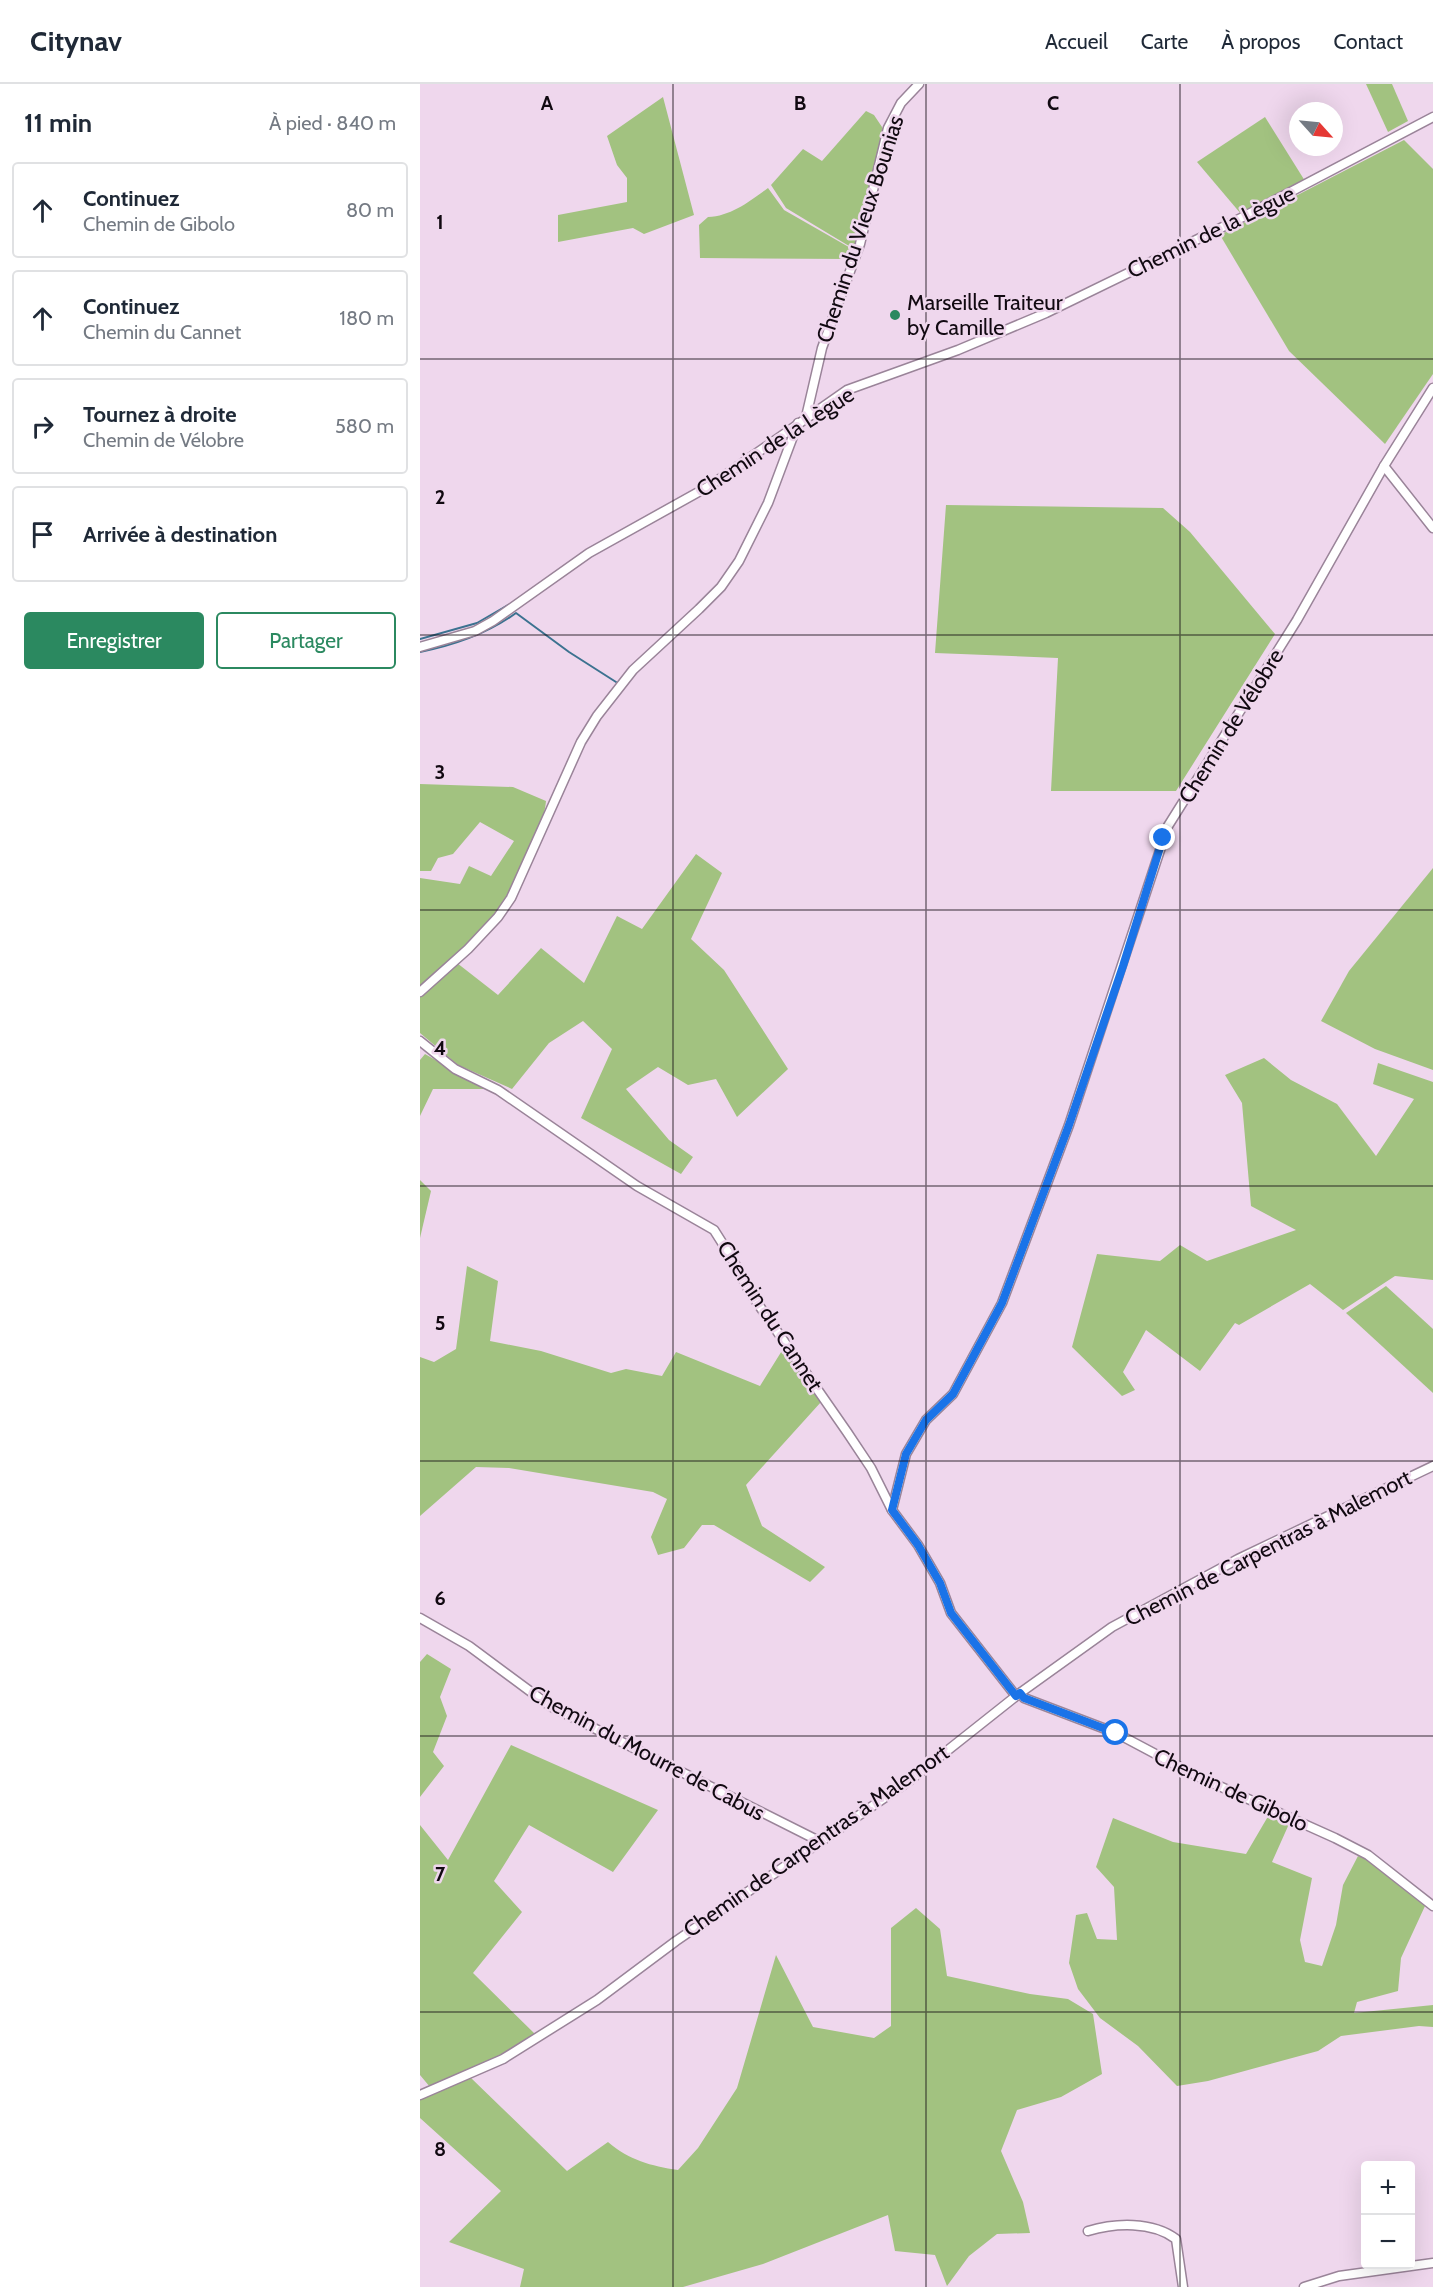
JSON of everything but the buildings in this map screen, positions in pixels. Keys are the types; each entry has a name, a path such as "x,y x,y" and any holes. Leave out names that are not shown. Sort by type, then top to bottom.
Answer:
{"street":[{"name":"Chemin du Vieux Bounias","path":"806,417 822,348 860,244 888,128 901,103 919,84"},
{"name":"Chemin de la Lègue","path":"420,647 475,631 493,621 589,553 711,485 848,390 958,350 1046,313 1237,220 1433,117"},
{"name":"Chemin de Vélobre","path":"892,1510 906,1454 926,1420 953,1394 1002,1303 1069,1125 1168,826 1298,620 1384,466 1433,388"},
{"path":"420,992 468,949 498,917 511,898 581,742 614,693 649,653 721,587 740,561 768,503 798,423"},
{"path":"1384,466 1433,528"},
{"name":"Chemin du Cannet","path":"420,1041 455,1069 498,1090 637,1186 714,1230 774,1328 871,1468 892,1510 918,1545 940,1583 951,1613 1018,1694"},
{"name":"Chemin de Carpentras à Malemort","path":"420,2095 503,2059 597,2000 819,1841 909,1781 1018,1694 1112,1627 1172,1593 1433,1466"},
{"name":"Chemin du Mourre de Cabus","path":"420,1618 469,1646 543,1702 620,1744 819,1841"},
{"name":"Chemin de Gibolo","path":"1018,1694 1116,1733 1197,1776 1335,1838 1368,1855 1433,1906"},
{"path":"1088,2231 1132,2225 1168,2234 1176,2239 1183,2287"},
{"path":"1304,2287 1340,2276 1433,2263"}],"green space":[{"path":"1366,84 1392,84 1408,121 1388,132"},
{"path":"663,97 694,215 644,234 633,228 558,242 558,215 627,202 627,178 617,165 607,136"},
{"path":"866,111 874,115 884,130 854,249 786,208 771,185 803,149 822,161"},
{"path":"1265,117 1305,181 1241,214 1197,162"},
{"path":"1404,140 1433,169 1433,374 1385,444 1289,351 1220,235"},
{"path":"768,188 784,210 854,250 849,259 700,258 699,225 708,217 725,214 740,207"},
{"path":"946,505 1163,508 1190,532 1275,634 1176,791 1051,791 1058,658 935,653"},
{"path":"420,784 513,787 546,801 543,817 529,854 520,874 498,910 475,938 420,986 420,878 460,884 469,866 491,876 514,841 480,822 453,854 438,858 431,871 420,871"},
{"path":"696,854 722,873 691,939 724,970 788,1069 737,1117 716,1079 688,1085 658,1067 626,1089 669,1140 693,1157 681,1174 581,1118 612,1049 583,1021 549,1043 512,1089 458,1065 420,1033 420,996 440,975 457,963 498,995 541,948 584,983 617,916 642,929"},
{"path":"1433,868 1433,1070 1375,1049 1321,1021 1349,971"},
{"path":"425,1054 486,1089 433,1089 420,1116 420,1060"},
{"path":"1264,1058 1291,1080 1337,1104 1376,1156 1414,1099 1373,1084 1378,1063 1433,1082 1433,1280 1395,1276 1343,1310 1310,1284 1239,1325 1235,1323 1200,1371 1146,1330 1123,1372 1135,1390 1122,1396 1072,1347 1097,1254 1160,1261 1180,1245 1207,1261 1296,1230 1251,1206 1242,1103 1225,1075"},
{"path":"420,1180 431,1191 420,1238"},
{"path":"467,1266 498,1281 490,1341 541,1351 611,1373 626,1369 662,1376 676,1352 760,1386 783,1349 821,1402 746,1485 762,1526 825,1567 810,1582 714,1525 702,1525 684,1548 658,1555 651,1537 667,1499 653,1492 509,1468 476,1467 420,1516 420,1357 434,1362 456,1349"},
{"path":"1386,1286 1433,1329 1433,1393 1346,1313"},
{"path":"427,1654 451,1669 440,1697 447,1716 433,1752 444,1766 420,1797 420,1662"},
{"path":"511,1745 658,1810 613,1872 529,1825 494,1881 522,1912 473,1973 535,2034 490,2061 430,2087 420,2075 420,1825 448,1860"},
{"path":"1270,1813 1289,1824 1272,1862 1312,1878 1300,1940 1305,1962 1322,1966 1336,1925 1343,1885 1358,1856 1366,1859 1425,1906 1401,1958 1398,1991 1357,2002 1354,2013 1433,2005 1433,2027 1419,2026 1341,2036 1318,2051 1208,2081 1177,2086 1138,2046 1100,2018 1078,1989 1069,1963 1076,1915 1087,1913 1097,1939 1117,1940 1114,1887 1096,1867 1113,1818 1173,1842 1246,1854"},
{"path":"916,1908 940,1929 947,1976 1030,1994 1068,1999 1093,2014 1102,2074 1061,2097 1017,2110 1001,2151 1023,2202 1030,2233 997,2234 969,2256 947,2286 935,2255 895,2251 888,2215 763,2264 683,2287 520,2287 524,2269 449,2242 501,2191 420,2118 420,2098 471,2078 567,2171 608,2142 641,2161 678,2170 698,2148 737,2088 776,1955 813,2027 874,2038 891,2026 891,1928"}],"waterway":[{"path":"420,639 477,623 508,605"},
{"path":"420,652 470,638 516,613 569,652 616,682"}],"place":[{"name":"Marseille Traiteur by Camille","path":"895,315"}],"route":[{"path":"1116,1733 1024,1698 1020,1693 1016,1696 951,1613 940,1583 918,1545 892,1510 906,1454 926,1420 953,1394 1002,1303 1069,1125 1123,966 1163,838"}]}
